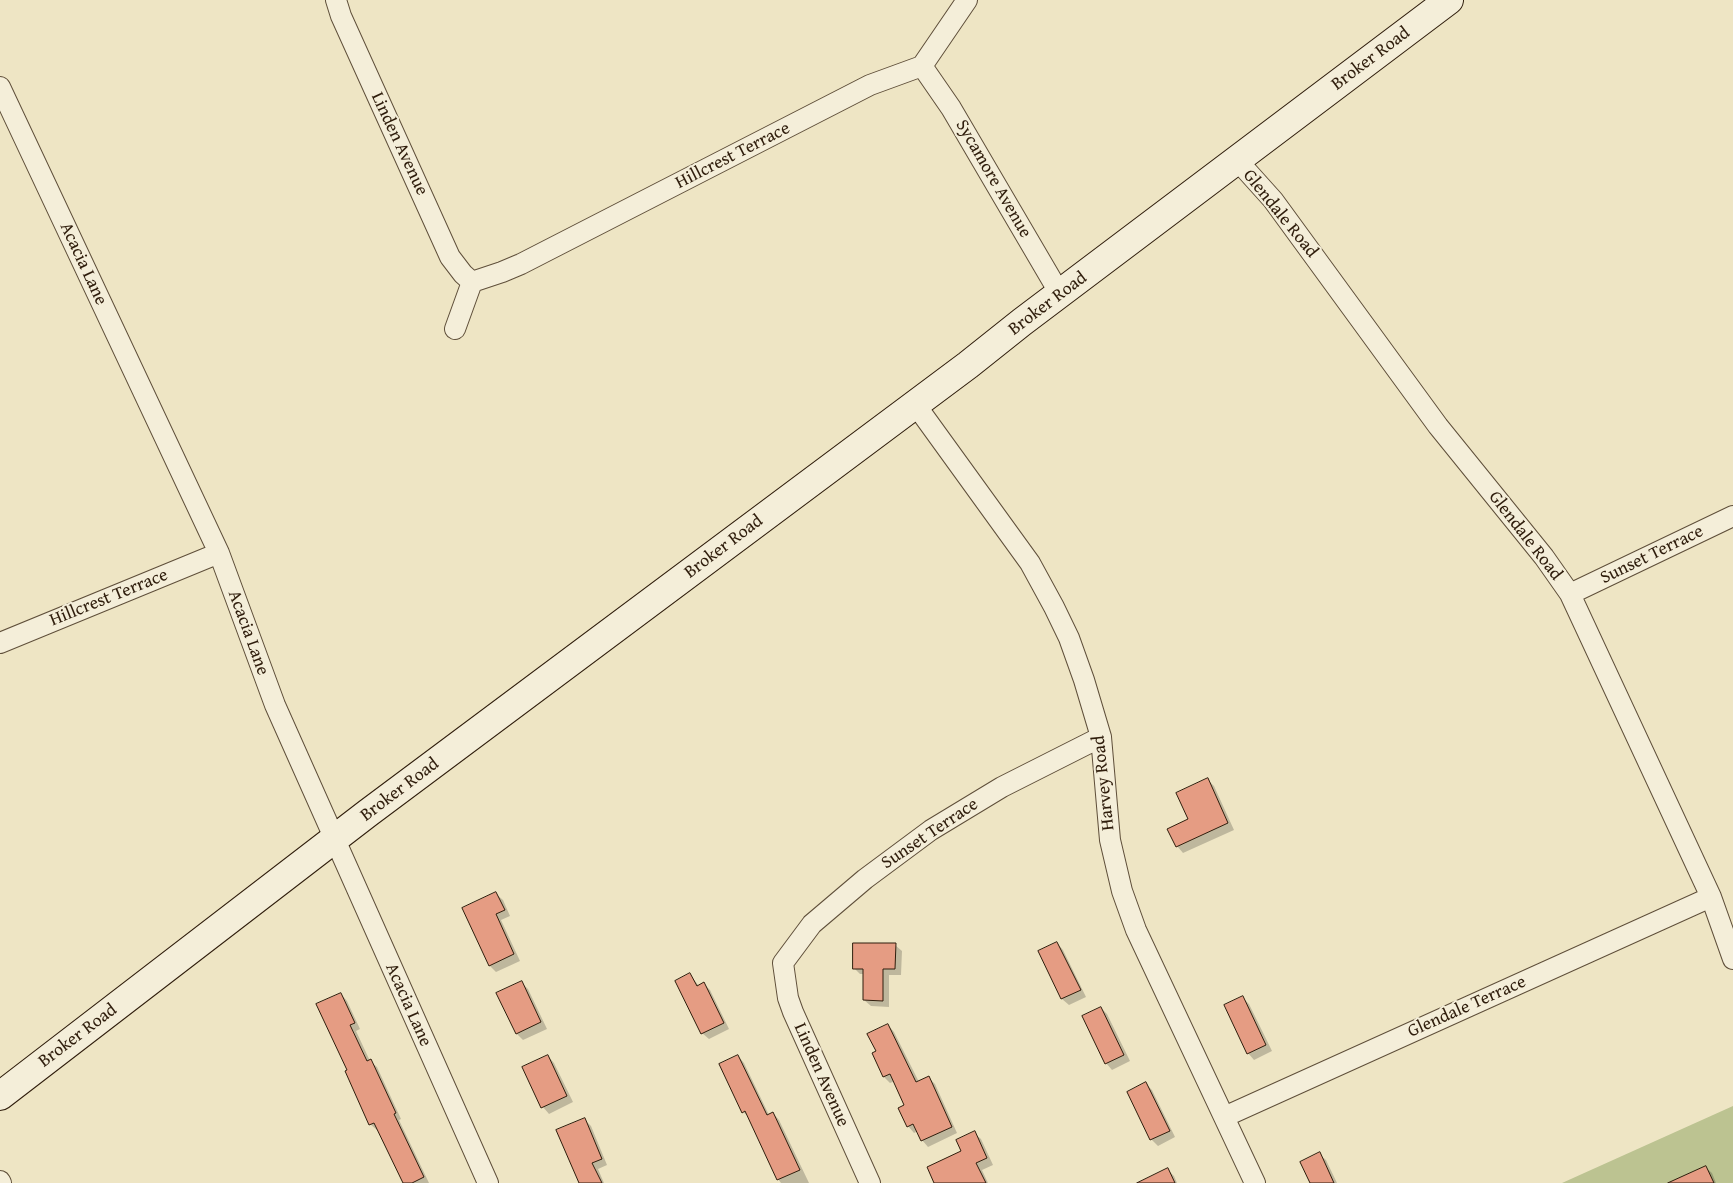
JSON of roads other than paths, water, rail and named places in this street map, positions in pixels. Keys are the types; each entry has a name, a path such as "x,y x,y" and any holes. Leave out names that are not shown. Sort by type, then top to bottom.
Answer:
{"street":[{"name":"Linden Avenue","path":"336,0 341,16 450,257 472,282"},
{"path":"922,66 967,0"},
{"name":"Broker Road","path":"0,1096 334,840 1449,0"},
{"name":"Hillcrest Terrace","path":"472,282 521,264 870,85 922,66"},
{"name":"Sycamore Avenue","path":"922,66 951,108 1060,294"},
{"name":"Acacia Lane","path":"0,87 219,554 275,706 488,1183"},
{"name":"Glendale Road","path":"1237,160 1274,200 1438,426 1544,557 1570,594 1711,897 1733,959"},
{"path":"456,329 472,282"},
{"name":"Harvey Road","path":"915,404 1030,563 1069,638 1101,737 1110,840 1122,891 1136,930 1255,1183"},
{"name":"Sunset Terrace","path":"1570,594 1733,516"},
{"name":"Hillcrest Terrace","path":"0,643 219,554"},
{"name":"Sunset Terrace","path":"783,963 812,924 865,878 931,830 1002,787 1101,737"},
{"name":"Glendale Terrace","path":"1224,1117 1711,897"},
{"name":"Linden Avenue","path":"783,963 788,998 793,1012 870,1183"}]}
